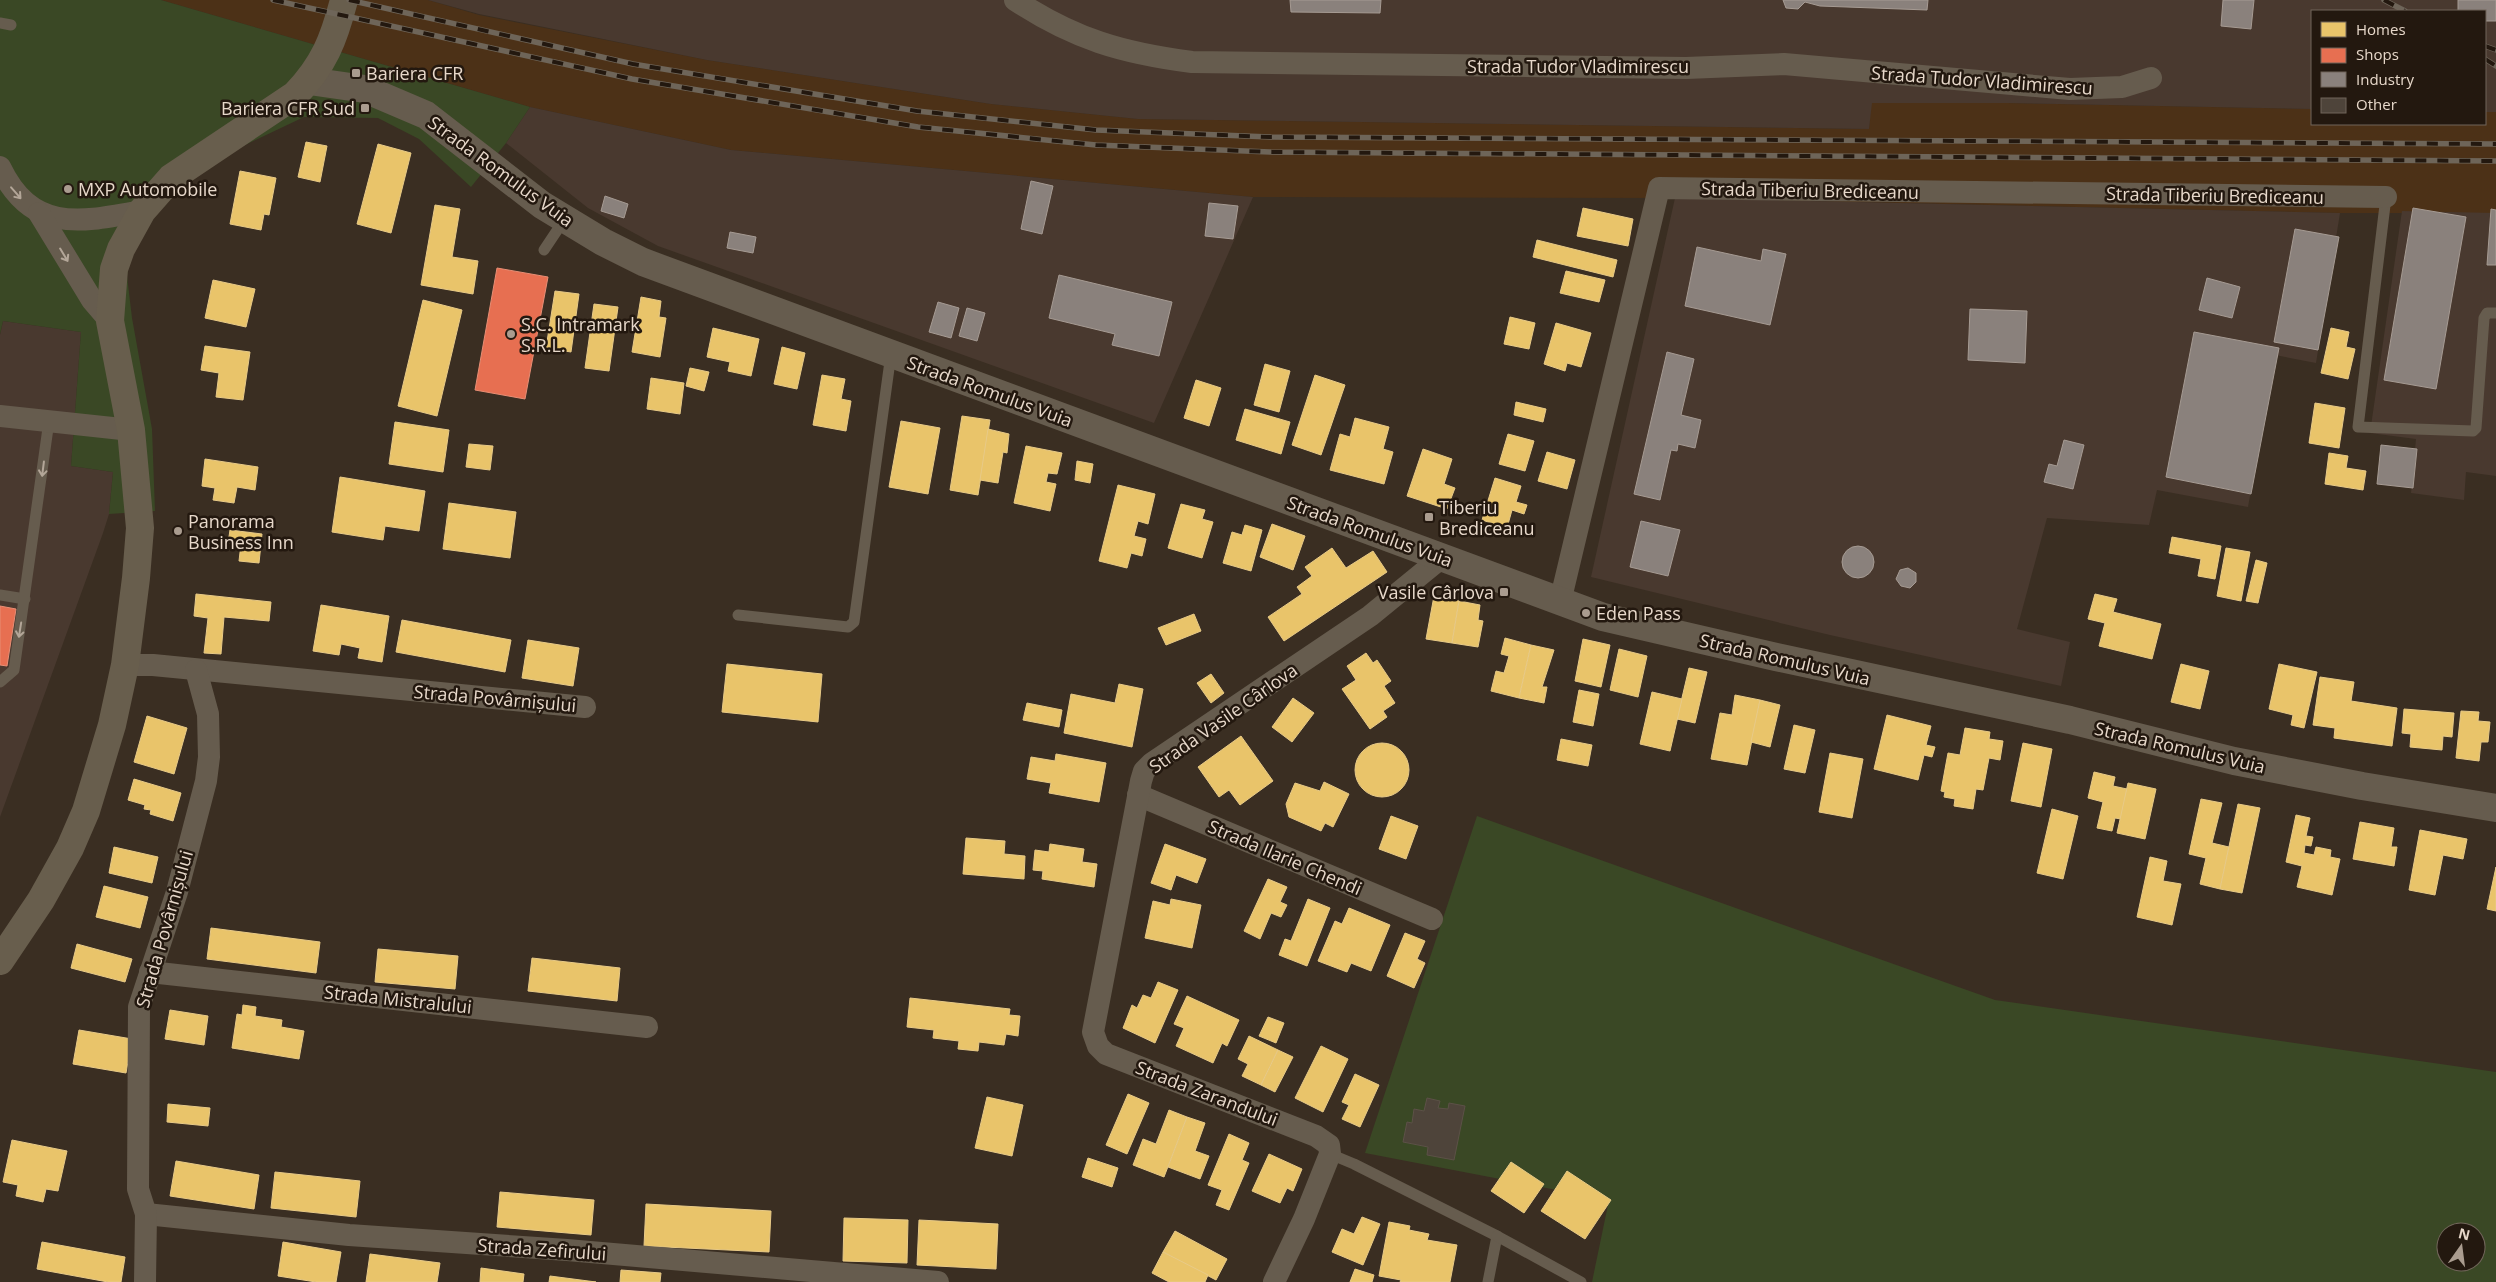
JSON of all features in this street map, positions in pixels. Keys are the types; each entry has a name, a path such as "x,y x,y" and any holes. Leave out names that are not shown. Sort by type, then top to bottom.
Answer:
{"main road":[{"path":"0,962 41,900 70,848 86,811 112,725 125,665 140,528 131,430 110,321 114,269 126,236 142,211 171,178 295,95 308,81 321,65 334,36 344,0"}],"street":[{"name":"Strada Tudor Vladimirescu","path":"1015,0 1040,16 1088,39 1140,55 1192,62 1686,68 1784,64 2070,90 2122,87 2151,78"},
{"name":"Strada Romulus Vuia","path":"308,81 365,89 426,115 512,184 564,220 643,262 1603,617 1717,644 2070,720 2234,761 2362,786 2496,808"},
{"path":"0,167 12,190 24,203 39,213 84,221 142,211"},
{"name":"Strada Tiberiu Brediceanu","path":"1560,602 1659,188 2386,196"},
{"path":"39,213 92,300 110,321"},
{"path":"0,416 131,430"},
{"name":"Strada Vasile Cârlova","path":"1093,1032 1144,771 1370,616 1441,558"},
{"name":"Strada Povârnișului","path":"125,665 586,707"},
{"name":"Strada Povârnișului","path":"145,1282 146,1214 138,1188 139,1007 177,892 206,781 209,757 208,714 196,670"},
{"name":"Strada Ilarie Chendi","path":"1138,795 1432,919"},
{"name":"Strada Mistralului","path":"150,972 647,1026"},
{"name":"Strada Zarandului","path":"1093,1032 1098,1046 1106,1054 1316,1136 1330,1149"},
{"path":"1274,1282 1304,1219 1330,1149"},
{"name":"Strada Zefirului","path":"146,1214 349,1235 566,1250 938,1282"}],"lane":[{"path":"2386,196 2358,427 2473,431 2476,428 2484,318 2488,312 2496,312"},
{"path":"544,250 564,220"},
{"path":"738,615 848,627 854,622 891,354"},
{"path":"0,682 14,670 49,421"},
{"path":"0,595 25,599"},
{"name":"Strada Zarandului","path":"1330,1149 1354,1164 1498,1236 1581,1282"},
{"path":"1488,1282 1498,1236"}],"shaded area":[{"path":"161,0 428,0 479,15 707,60 991,104 1138,119 1869,129 1871,103 2007,103 2311,109 2311,125 2486,125 2486,112 2496,112 2496,213 2340,213 1675,198 1253,197 731,150 530,107"},
{"path":"428,0 2496,0 2496,112 2486,112 2486,10 2311,10 2311,109 2007,103 1872,103 1869,129 1138,119 991,104 707,60 479,14"},
{"path":"530,107 731,150 1253,197 1154,423 658,246 588,208 506,143"},
{"path":"1675,198 2340,213 2316,363 2275,355 2248,507 2157,490 2149,525 2047,518 2017,629 2070,642 2061,686 1830,635 1591,577"},
{"path":"2402,211 2496,213 2496,476 2466,472 2464,500 2411,493 2416,439 2370,433"},
{"path":"3,321 81,332 71,466 113,472 109,514 103,533 0,817 0,335"}],"green space":[{"path":"0,0 161,0 530,107 506,143 471,187 419,139 378,118 304,117 203,165 173,194 132,243 127,276 132,318 152,429 155,511 109,514 113,472 71,466 81,332 3,321 0,334"},
{"path":"1477,816 1995,1000 2496,1072 2496,1282 1592,1282 1609,1200 1365,1153"}],"building: Homes":[{"path":"306,142 327,146 320,182 298,177"},
{"path":"378,144 411,153 391,233 357,224"},
{"path":"240,171 276,178 269,215 264,214 261,230 230,224"},
{"path":"435,205 460,209 452,257 478,261 473,294 421,285"},
{"path":"1583,208 1633,219 1628,246 1577,236"},
{"path":"1537,240 1617,260 1613,277 1533,257"},
{"path":"1566,271 1605,280 1599,302 1560,293"},
{"path":"213,280 255,289 246,327 205,318"},
{"path":"555,291 579,294 571,352 546,348"},
{"path":"641,297 661,301 659,317 666,318 660,357 632,352"},
{"path":"423,300 462,310 437,416 398,406"},
{"path":"594,304 618,307 609,371 585,368"},
{"path":"1510,317 1535,323 1529,349 1504,344"},
{"path":"1556,323 1591,333 1581,367 1567,363 1565,371 1544,364"},
{"path":"713,328 759,339 751,376 728,371 730,362 707,357"},
{"path":"2331,328 2349,332 2346,347 2355,349 2348,379 2321,373"},
{"path":"205,346 250,352 243,400 216,397 219,373 201,370"},
{"path":"782,347 805,353 797,389 774,384"},
{"path":"1265,364 1290,371 1279,412 1254,405"},
{"path":"690,368 709,372 704,391 686,386"},
{"path":"822,375 845,379 841,399 851,401 846,431 813,425"},
{"path":"1315,375 1345,385 1321,455 1292,445"},
{"path":"651,378 684,383 680,414 647,409"},
{"path":"1196,380 1221,388 1209,426 1184,418"},
{"path":"1516,402 1546,409 1543,422 1514,415"},
{"path":"2315,403 2345,408 2339,448 2309,443"},
{"path":"1245,409 1290,422 1281,454 1236,440"},
{"path":"962,416 990,420 978,495 950,490"},
{"path":"1355,418 1389,427 1383,449 1393,452 1384,484 1330,470 1340,434 1350,437"},
{"path":"901,421 940,428 928,494 889,487"},
{"path":"395,422 449,430 443,472 389,464"},
{"path":"988,429 1009,434 1007,453 1003,452 998,483 980,480"},
{"path":"1508,434 1534,441 1525,471 1499,464"},
{"path":"469,444 493,446 490,470 466,467"},
{"path":"1026,446 1062,453 1057,474 1048,473 1046,482 1056,484 1050,511 1014,503"},
{"path":"1423,449 1452,459 1444,484 1455,488 1447,509 1407,496"},
{"path":"1547,452 1575,460 1567,489 1538,481"},
{"path":"2329,453 2348,456 2346,468 2366,471 2363,490 2325,484"},
{"path":"205,459 258,467 255,490 237,487 234,503 213,500 215,488 202,486"},
{"path":"1077,461 1093,464 1090,483 1075,480"},
{"path":"340,477 425,491 419,531 385,526 383,540 332,532"},
{"path":"1495,478 1521,486 1516,502 1527,505 1524,514 1512,510 1507,528 1482,520"},
{"path":"1118,485 1155,494 1148,524 1138,521 1134,536 1146,539 1142,556 1131,553 1127,568 1099,561"},
{"path":"449,503 516,512 510,558 443,549"},
{"path":"1181,504 1205,510 1202,519 1213,522 1202,558 1168,548"},
{"path":"1272,524 1305,536 1293,570 1260,557"},
{"path":"1245,525 1262,530 1251,571 1223,563 1232,532 1242,535"},
{"path":"230,530 262,534 259,563 239,561 241,544 228,543"},
{"path":"2172,537 2221,546 2215,579 2198,576 2201,559 2169,553"},
{"path":"1332,548 1346,568 1373,551 1387,572 1284,641 1268,617 1302,594 1297,587 1312,576 1305,567"},
{"path":"2226,548 2250,552 2241,601 2217,596"},
{"path":"2256,560 2267,563 2258,603 2246,601"},
{"path":"196,594 271,602 269,621 224,617 221,654 204,653 208,618 194,616"},
{"path":"2095,594 2117,599 2113,612 2161,624 2152,659 2099,646 2105,623 2088,619"},
{"path":"1434,596 1459,601 1452,643 1426,639"},
{"path":"1459,601 1480,605 1478,620 1483,621 1478,647 1452,643"},
{"path":"321,605 389,616 382,662 358,658 360,648 341,644 339,655 313,651"},
{"path":"1194,614 1201,631 1166,645 1158,628"},
{"path":"402,620 511,640 505,672 396,652"},
{"path":"1505,638 1531,645 1519,698 1491,691 1496,671 1504,673 1509,656 1501,654"},
{"path":"1583,639 1610,645 1601,687 1575,681"},
{"path":"528,640 579,648 573,686 522,678"},
{"path":"1531,645 1554,650 1542,687 1547,687 1544,703 1519,698"},
{"path":"1619,649 1647,656 1638,697 1610,690"},
{"path":"1366,653 1373,663 1377,660 1391,681 1384,686 1395,703 1383,711 1387,717 1370,729 1342,689 1356,680 1347,666"},
{"path":"727,664 822,674 818,722 722,712"},
{"path":"2181,664 2209,671 2200,709 2171,702"},
{"path":"2279,664 2317,672 2304,728 2291,725 2293,715 2269,709"},
{"path":"1689,668 1707,672 1695,723 1677,719"},
{"path":"1211,674 1224,693 1211,703 1197,683"},
{"path":"2320,677 2354,682 2351,701 2397,708 2392,746 2334,738 2335,728 2313,725"},
{"path":"1119,684 1143,689 1132,747 1064,733 1071,694 1115,703"},
{"path":"1579,690 1599,694 1593,726 1573,722"},
{"path":"1652,692 1682,699 1670,751 1640,744"},
{"path":"1735,695 1760,700 1747,765 1711,759 1720,713 1732,715"},
{"path":"1293,698 1314,713 1292,742 1272,727"},
{"path":"1760,700 1780,705 1770,747 1751,742"},
{"path":"1027,703 1062,710 1059,727 1023,720"},
{"path":"2404,709 2454,713 2452,737 2443,736 2442,750 2410,747 2411,734 2402,733"},
{"path":"2461,711 2479,712 2478,721 2490,722 2488,742 2481,742 2479,761 2456,758"},
{"path":"1887,715 1931,726 1926,745 1935,747 1932,757 1924,755 1918,780 1874,769"},
{"path":"147,716 187,728 174,774 134,762"},
{"path":"1794,725 1815,730 1805,773 1784,769"},
{"path":"1965,728 1990,732 1989,739 2003,741 2000,760 1989,758 1983,790 1976,789 1973,809 1954,806 1955,799 1944,797 1945,792 1941,791 1948,753 1960,755"},
{"path":"1241,736 1273,781 1240,805 1229,790 1219,797 1198,767"},
{"path":"1561,739 1592,745 1588,766 1557,760"},
{"path":"1377,743 1387,743 1397,747 1405,755 1409,770 1405,785 1397,793 1387,797 1377,797 1367,793 1359,785 1355,775 1355,765 1359,755 1367,747"},
{"path":"2023,743 2052,749 2041,807 2011,801"},
{"path":"1830,753 1863,759 1852,818 1819,812"},
{"path":"1056,754 1106,763 1099,802 1049,793 1051,783 1027,779 1031,757 1055,761"},
{"path":"2094,772 2115,777 2113,786 2127,789 2121,819 2115,818 2112,831 2097,828 2103,802 2088,798"},
{"path":"134,779 181,793 173,821 150,814 151,810 144,809 145,805 128,800"},
{"path":"1324,782 1349,794 1333,827 1325,823 1321,831 1289,817 1286,804 1295,783 1320,791"},
{"path":"2128,783 2156,789 2145,839 2117,833"},
{"path":"2201,799 2222,803 2212,843 2229,847 2220,889 2200,884 2206,858 2189,854"},
{"path":"2238,804 2260,808 2242,893 2220,889"},
{"path":"2052,809 2078,816 2063,879 2037,873"},
{"path":"2296,815 2310,818 2306,836 2313,837 2311,846 2305,845 2304,853 2314,855 2316,847 2331,850 2330,857 2340,859 2332,895 2297,887 2302,866 2286,862"},
{"path":"1391,816 1418,826 1406,859 1379,849"},
{"path":"2360,822 2394,828 2391,847 2397,847 2394,866 2353,859"},
{"path":"2420,830 2467,839 2463,859 2443,855 2435,895 2409,890"},
{"path":"966,838 1005,841 1004,854 1025,856 1024,879 963,874"},
{"path":"1050,844 1084,849 1082,862 1097,864 1094,887 1042,879 1043,871 1033,870 1035,850 1049,852"},
{"path":"1165,844 1206,859 1197,883 1176,875 1171,890 1151,883"},
{"path":"114,847 158,857 152,883 109,873"},
{"path":"2150,857 2167,861 2163,881 2181,884 2172,925 2137,917"},
{"path":"2496,867 2496,911 2487,909"},
{"path":"1268,879 1287,887 1280,902 1287,905 1281,917 1271,913 1260,939 1244,931"},
{"path":"104,886 148,897 140,928 96,917"},
{"path":"1171,899 1201,905 1192,948 1145,938 1153,901 1170,905"},
{"path":"1308,899 1330,908 1307,966 1279,955 1285,939 1291,941"},
{"path":"1349,908 1390,925 1371,971 1351,963 1347,972 1318,961 1335,921 1342,924"},
{"path":"211,928 320,942 316,973 207,959"},
{"path":"1405,933 1425,941 1417,959 1425,963 1414,988 1387,976"},
{"path":"77,944 132,959 125,982 71,968"},
{"path":"378,949 458,956 455,989 375,982"},
{"path":"532,958 620,968 617,1001 528,991"},
{"path":"1158,982 1178,990 1155,1043 1123,1028 1132,1005 1137,1008 1143,995 1151,998"},
{"path":"1187,996 1239,1020 1227,1046 1222,1043 1213,1063 1176,1046 1184,1028 1174,1024"},
{"path":"910,998 1010,1009 1009,1015 1020,1016 1018,1036 1006,1034 1004,1045 979,1042 978,1051 958,1049 959,1041 933,1038 934,1030 907,1027"},
{"path":"243,1005 256,1007 255,1016 282,1020 281,1027 304,1031 299,1059 232,1048 237,1014 242,1015"},
{"path":"170,1010 208,1016 204,1045 165,1039"},
{"path":"1268,1017 1284,1023 1276,1043 1259,1036"},
{"path":"79,1030 132,1039 126,1073 73,1064"},
{"path":"1249,1036 1278,1050 1261,1085 1242,1076 1248,1064 1238,1059"},
{"path":"1321,1046 1348,1059 1323,1112 1295,1098"},
{"path":"1278,1050 1293,1057 1275,1092 1261,1085"},
{"path":"1355,1074 1379,1085 1360,1127 1342,1119 1349,1105 1342,1102"},
{"path":"1128,1094 1149,1103 1127,1154 1106,1145"},
{"path":"987,1097 1023,1105 1012,1156 975,1148"},
{"path":"168,1104 210,1108 208,1126 167,1122"},
{"path":"1169,1110 1187,1117 1164,1177 1133,1165 1143,1139 1156,1144"},
{"path":"1187,1117 1205,1123 1195,1151 1209,1156 1200,1179 1168,1167"},
{"path":"1229,1134 1249,1143 1242,1160 1249,1163 1229,1210 1216,1205 1222,1190 1208,1185"},
{"path":"12,1140 67,1151 58,1191 46,1189 43,1202 16,1196 18,1185 3,1182"},
{"path":"1269,1154 1302,1169 1293,1191 1287,1188 1280,1203 1252,1191"},
{"path":"1088,1158 1118,1168 1112,1187 1082,1177"},
{"path":"176,1161 259,1175 254,1209 170,1196"},
{"path":"1511,1162 1544,1184 1524,1213 1491,1191"},
{"path":"1567,1171 1611,1200 1585,1239 1541,1211"},
{"path":"275,1172 360,1181 356,1217 271,1208"},
{"path":"500,1192 594,1200 591,1235 497,1227"},
{"path":"646,1204 771,1211 769,1252 644,1246"},
{"path":"1362,1217 1380,1224 1363,1265 1332,1252 1342,1229 1354,1234"},
{"path":"844,1218 908,1220 907,1263 843,1261"},
{"path":"919,1220 998,1224 996,1269 917,1265"},
{"path":"1389,1222 1410,1226 1409,1230 1429,1234 1427,1240 1457,1245 1450,1282 1400,1282 1401,1280 1379,1276"},
{"path":"1175,1231 1227,1259 1216,1280 1163,1252"},
{"path":"42,1242 125,1257 121,1282 108,1282 37,1269"},
{"path":"283,1242 341,1252 336,1282 316,1282 278,1276"},
{"path":"1163,1252 1208,1275 1205,1282 1169,1282 1152,1273"},
{"path":"370,1254 440,1263 437,1282 366,1282"},
{"path":"481,1268 524,1274 523,1282 480,1282"},
{"path":"1355,1269 1374,1275 1372,1282 1350,1282"},
{"path":"621,1270 661,1273 660,1282 620,1282"},
{"path":"550,1276 596,1282 549,1282"}],"building: Shops":[{"name":"S.C. Intramark S.R.L.","path":"497,268 548,277 525,399 475,390"},
{"path":"0,606 16,609 7,666 0,665"}],"building: Industry":[{"path":"1290,0 1381,0 1380,13 1291,12"},
{"path":"1783,0 1928,0 1927,10 1820,6 1805,2 1798,9 1786,8"},
{"path":"2223,0 2254,0 2251,29 2221,26"},
{"path":"2458,0 2496,0 2496,21 2486,21 2486,10 2458,10"},
{"path":"1031,181 1053,186 1042,234 1021,229"},
{"path":"605,196 628,204 624,218 601,211"},
{"path":"1209,203 1238,206 1233,239 1205,236"},
{"path":"2413,208 2466,217 2436,389 2384,380"},
{"path":"2491,209 2496,210 2496,265 2487,265"},
{"path":"2295,229 2339,237 2318,350 2274,342"},
{"path":"730,232 756,237 753,253 727,248"},
{"path":"1697,247 1761,261 1763,249 1786,254 1770,325 1685,306"},
{"path":"1059,275 1172,302 1159,356 1112,345 1115,334 1049,318"},
{"path":"2207,278 2240,287 2232,318 2199,310"},
{"path":"938,302 959,308 951,338 929,332"},
{"path":"967,308 985,313 977,341 959,336"},
{"path":"1970,309 2027,311 2025,363 1968,360"},
{"path":"2194,332 2279,348 2251,494 2166,477"},
{"path":"1667,352 1694,359 1681,415 1701,420 1695,448 1678,444 1677,451 1671,450 1660,500 1634,494"},
{"path":"2064,440 2084,445 2073,489 2044,482 2049,464 2057,466"},
{"path":"2381,445 2417,449 2413,488 2377,484"},
{"path":"1641,521 1680,530 1668,576 1630,567"},
{"path":"1858,546 1864,547 1869,551 1873,556 1873,568 1869,573 1864,577 1858,578 1852,577 1847,573 1843,568 1842,562 1843,556 1847,551 1852,547"},
{"path":"1908,568 1916,573 1916,582 1910,588 1901,586 1896,579 1900,570"}],"building: Other":[{"path":"1427,1098 1440,1101 1438,1108 1448,1109 1449,1103 1465,1106 1454,1160 1427,1155 1428,1147 1403,1142 1407,1122 1412,1123 1414,1109 1424,1111"}],"railway":[{"path":"273,0 632,79 918,127 1096,145 1270,152 2496,161"},
{"path":"349,0 633,64 917,111 1096,130 1270,137 2496,144"},
{"path":"2384,0 2403,10"},
{"path":"2486,46 2496,50"},
{"path":"2486,60 2496,66"}],"place":[{"name":"Bariera CFR","path":"356,73"},
{"name":"Bariera CFR Sud","path":"365,108"},
{"name":"MXP Automobile","path":"68,189"},
{"name":"S.C. Intramark S.R.L.","path":"511,334"},
{"name":"Tiberiu Brediceanu","path":"1429,517"},
{"name":"Panorama Business Inn","path":"178,531"},
{"name":"Vasile Cârlova","path":"1504,592"},
{"name":"Eden Pass","path":"1586,613"}]}
